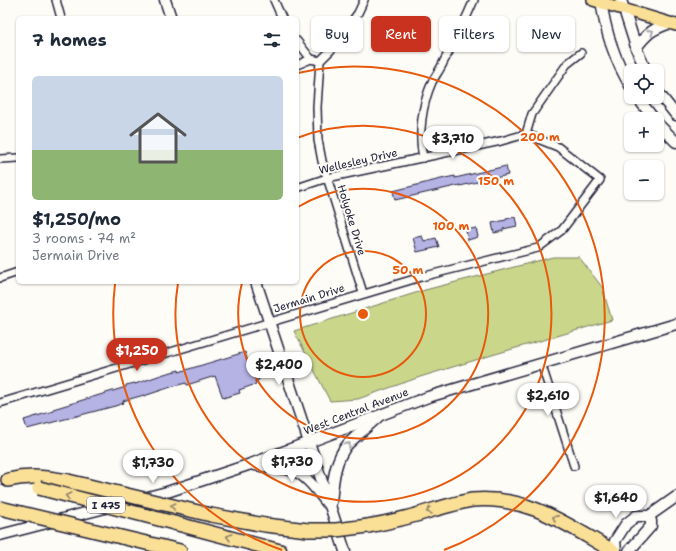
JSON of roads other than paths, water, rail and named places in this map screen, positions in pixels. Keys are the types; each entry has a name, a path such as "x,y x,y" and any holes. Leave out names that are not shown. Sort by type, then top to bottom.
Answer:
{"highway":[{"path":"4,479 30,476 47,477 265,525 288,529 308,530 336,530 387,523 471,500 499,500 517,502 550,515 613,551"},
{"name":"I 475","path":"4,479 174,522 280,551"},
{"name":"I 475","path":"0,508 180,551"},
{"path":"144,542 161,551"}],"main road":[{"path":"165,0 170,16"},
{"path":"624,72 613,48 598,1 623,5 673,24"},
{"path":"623,5 636,48 643,64"},
{"path":"636,48 643,38 654,29 673,24"},
{"path":"664,100 676,115"},
{"path":"642,104 649,112"},
{"path":"664,130 676,142"},
{"path":"257,284 345,551"},
{"name":"West Central Avenue","path":"0,535 167,492 251,464 428,397 676,324"},
{"path":"331,509 333,484 341,454 348,444 382,414"},
{"path":"251,464 260,467 291,470 310,484 331,509"},
{"path":"616,551 615,541 626,524 636,516 649,516 676,497"},
{"path":"629,551 651,526 649,516"}],"street":[{"path":"56,0 60,16"},
{"path":"274,0 281,16"},
{"path":"299,64 312,59 320,61 331,50 358,13 364,0"},
{"path":"422,158 420,143 422,122 432,82 465,21 474,0"},
{"path":"299,43 312,59"},
{"path":"526,134 532,114 567,64 582,53"},
{"name":"Holyoke Drive","path":"320,61 317,107 318,140 327,178 363,293"},
{"name":"Wellesley Drive","path":"299,187 327,178 384,167 526,134"},
{"name":"Jermain Drive","path":"0,404 363,293 538,248 562,230 600,180 558,147 526,134"},
{"path":"0,159 16,158"},
{"path":"0,278 16,273"},
{"path":"541,363 574,466"}]}
